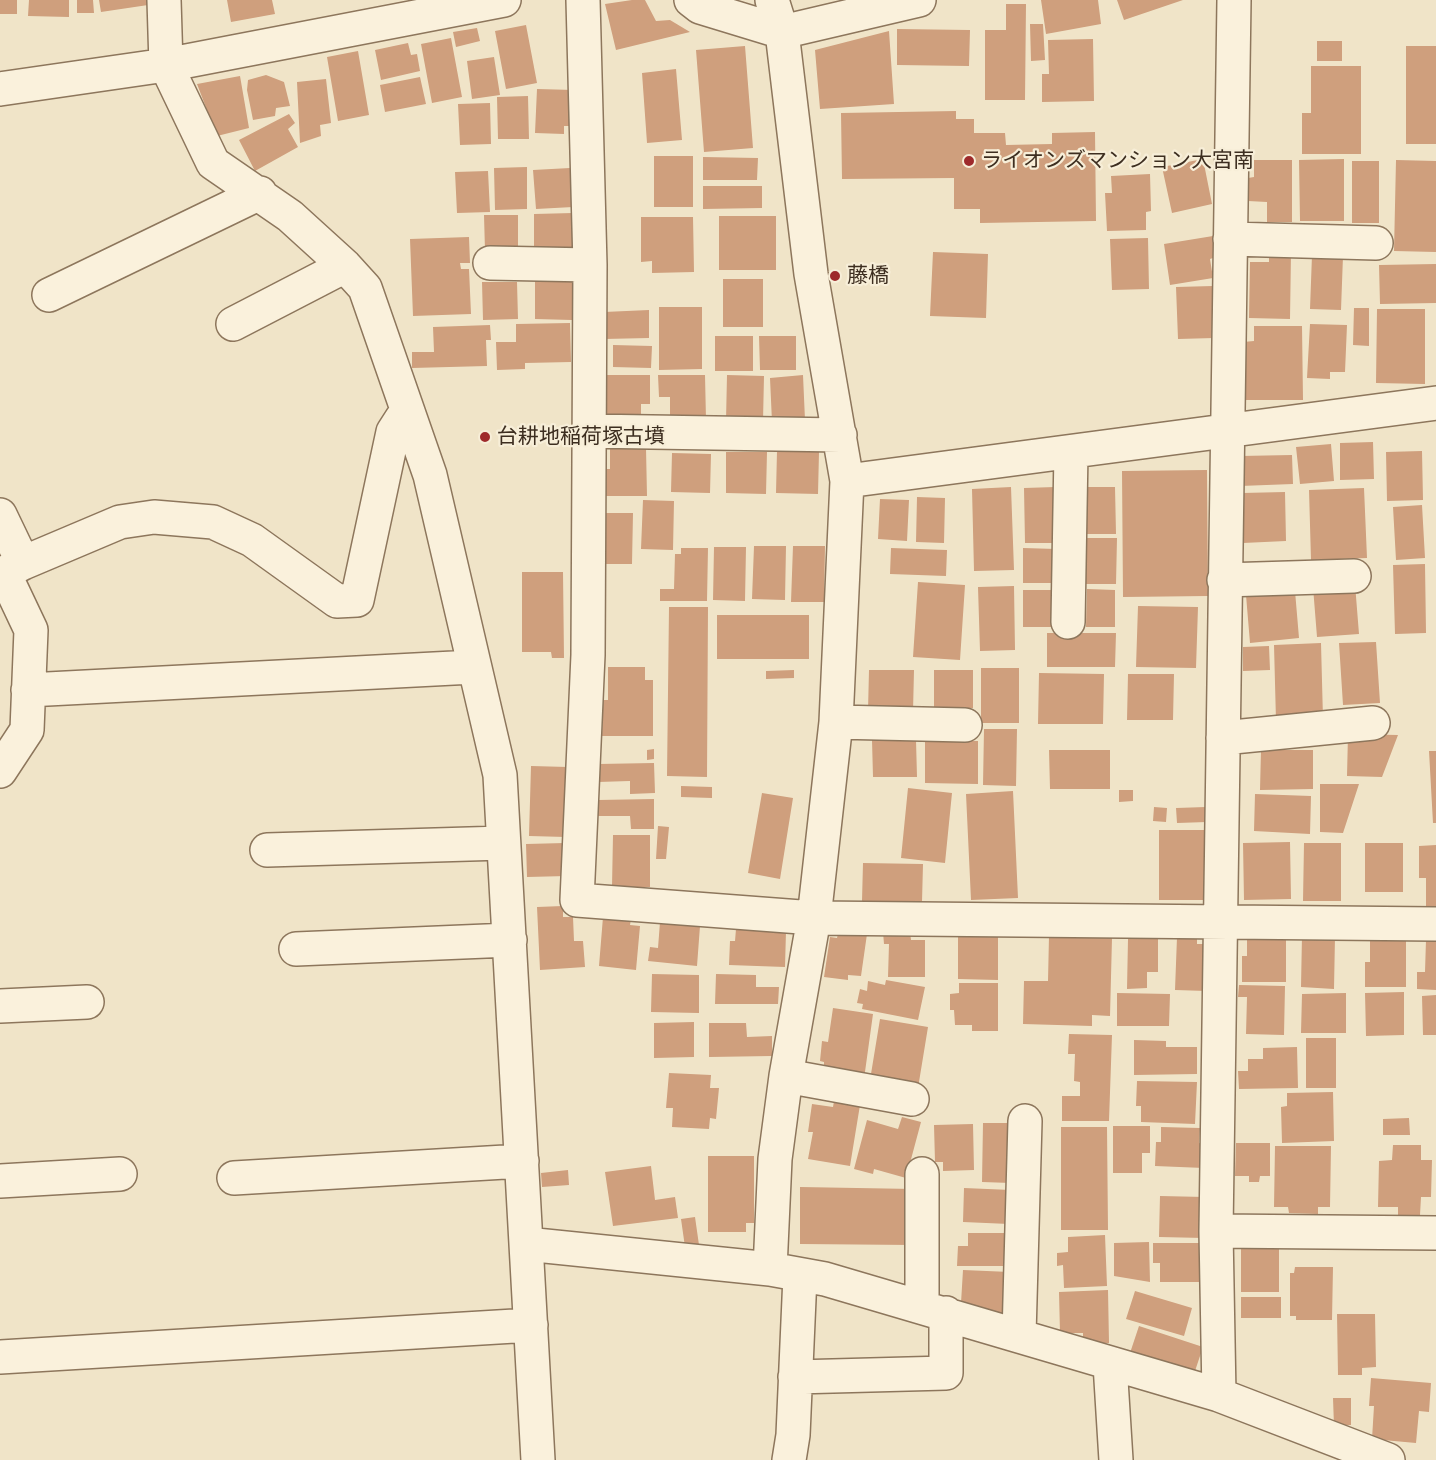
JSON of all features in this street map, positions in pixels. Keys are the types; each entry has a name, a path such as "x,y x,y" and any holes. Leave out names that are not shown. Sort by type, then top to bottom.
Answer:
{"street":[{"path":"164,0 166,65 213,163 260,193 290,216 345,266 365,288 430,475 500,775 538,1460"},
{"path":"0,89 166,65 504,0"},
{"path":"583,0 590,265 588,655 577,900 814,918 1436,924"},
{"path":"691,0 700,7 782,32 919,0"},
{"path":"772,0 782,32 812,274 847,481 836,722 814,918 786,1076 775,1159 795,1377 793,1436 789,1460"},
{"path":"1219,1395 1216,1231 1234,0"},
{"path":"50,295 260,193"},
{"path":"1230,239 1376,243"},
{"path":"490,263 590,265"},
{"path":"233,324 345,266"},
{"path":"847,481 1436,403"},
{"path":"0,771 27,730 31,630 4,573 120,522 154,517 213,522 252,540 336,601 357,600 393,432 402,418 408,414"},
{"path":"588,431 840,435"},
{"path":"1068,622 1071,452"},
{"path":"0,515 23,564"},
{"path":"1224,580 1353,576"},
{"path":"28,690 473,667"},
{"path":"836,722 965,725"},
{"path":"1223,738 1373,723"},
{"path":"267,850 503,843"},
{"path":"296,949 510,939"},
{"path":"0,1006 87,1002"},
{"path":"786,1076 912,1099"},
{"path":"1019,1335 1025,1121"},
{"path":"234,1178 522,1161"},
{"path":"0,1181 120,1174"},
{"path":"795,1377 946,1372 934,1310 922,1174"},
{"path":"1216,1231 1436,1233"},
{"path":"526,1244 825,1279 1219,1395 1388,1460"},
{"path":"0,1357 531,1325"},
{"path":"1110,1364 1116,1460"}],"building":[{"path":"0,0 17,0 17,14 0,14"},
{"path":"29,0 69,0 69,17 28,16"},
{"path":"77,0 93,0 94,13 77,13"},
{"path":"99,0 148,0 148,5 101,12"},
{"path":"227,0 272,0 275,14 231,22"},
{"path":"645,0 656,21 670,20 690,32 616,50 605,4"},
{"path":"1041,0 1098,0 1101,24 1046,34"},
{"path":"1117,0 1183,0 1124,20"},
{"path":"1006,4 1026,4 1025,100 985,100 985,30 1006,30"},
{"path":"1030,24 1043,24 1045,60 1031,61"},
{"path":"526,25 537,83 506,89 495,31"},
{"path":"477,28 480,41 456,47 453,32"},
{"path":"897,29 970,30 969,66 897,65"},
{"path":"889,31 894,104 820,109 815,50"},
{"path":"451,38 462,97 432,103 421,44"},
{"path":"1093,39 1094,101 1042,102 1042,74 1049,74 1048,40"},
{"path":"1317,41 1342,41 1342,61 1317,61"},
{"path":"408,43 411,55 417,54 420,71 381,80 375,50"},
{"path":"745,46 753,148 704,152 696,50"},
{"path":"1406,46 1436,46 1436,144 1406,144"},
{"path":"358,51 369,115 338,121 327,57"},
{"path":"494,57 500,95 472,99 467,61"},
{"path":"1311,66 1361,66 1361,154 1302,154 1302,113 1311,113"},
{"path":"676,69 682,140 647,143 642,73"},
{"path":"266,75 284,82 290,106 276,108 275,116 253,120 247,90 248,80"},
{"path":"240,76 249,128 217,136 197,84"},
{"path":"420,77 426,104 385,112 380,85"},
{"path":"326,79 331,123 320,125 321,136 300,143 297,82"},
{"path":"537,89 574,90 572,126 564,126 564,134 535,133"},
{"path":"528,96 529,139 498,139 497,97"},
{"path":"490,103 491,144 460,145 458,104"},
{"name":"ライオンズマンション大宮南","path":"956,111 956,119 974,119 974,133 1005,133 1006,145 1052,144 1052,133 1095,132 1096,221 980,223 980,209 954,209 954,178 842,179 841,113"},
{"path":"289,114 295,123 288,129 298,147 255,171 239,140"},
{"path":"654,156 693,156 693,207 654,207"},
{"path":"703,157 758,158 757,180 703,180"},
{"path":"1203,159 1212,204 1172,213 1162,167"},
{"path":"1344,159 1344,221 1300,221 1299,160"},
{"path":"1254,160 1292,160 1292,222 1267,222 1267,202 1248,201 1248,178 1254,177"},
{"path":"1396,160 1436,161 1436,252 1394,251"},
{"path":"1352,161 1379,161 1379,223 1352,223"},
{"path":"527,167 527,209 495,210 494,168"},
{"path":"570,168 573,207 536,209 533,170"},
{"path":"488,171 490,212 457,213 455,172"},
{"path":"1150,174 1151,211 1146,212 1146,230 1107,231 1105,193 1112,193 1111,176"},
{"path":"703,186 762,186 762,208 703,209"},
{"path":"573,213 573,251 534,251 534,214"},
{"path":"484,215 518,215 518,251 485,251"},
{"path":"719,216 776,216 776,270 719,270"},
{"path":"641,217 693,217 694,272 652,273 652,261 641,262"},
{"path":"1213,236 1216,257 1210,259 1213,278 1170,285 1164,244"},
{"path":"469,237 470,263 460,263 461,269 469,269 471,314 413,316 410,239"},
{"path":"1148,238 1149,289 1112,290 1110,239"},
{"path":"1269,251 1291,252 1290,319 1249,318 1250,262 1269,262"},
{"path":"933,252 988,254 986,318 930,316"},
{"path":"1312,255 1343,256 1341,310 1310,309"},
{"path":"1436,264 1436,303 1380,304 1379,265"},
{"path":"723,279 763,279 763,327 723,327"},
{"path":"535,281 572,281 572,320 535,319"},
{"path":"482,282 517,282 518,319 483,320"},
{"path":"1213,286 1214,338 1178,339 1176,287"},
{"path":"659,307 702,307 702,369 659,370"},
{"path":"1354,308 1369,308 1369,346 1353,345"},
{"path":"1377,309 1425,309 1425,384 1376,383"},
{"path":"649,310 649,338 604,339 604,312"},
{"path":"570,323 571,362 525,363 525,369 497,370 496,342 516,342 516,324"},
{"path":"1310,324 1347,325 1345,372 1330,372 1330,379 1307,378"},
{"path":"490,325 491,340 486,340 487,366 412,368 412,352 434,352 433,327"},
{"path":"1254,326 1302,326 1303,400 1244,400 1243,342 1254,341"},
{"path":"715,336 753,336 753,371 715,371"},
{"path":"759,336 796,336 796,370 760,370"},
{"path":"613,345 652,346 651,368 613,367"},
{"path":"607,375 650,375 650,404 641,404 641,416 607,416"},
{"path":"658,375 705,375 706,420 670,420 670,397 659,397"},
{"path":"727,375 764,376 763,421 726,421"},
{"path":"803,375 805,420 772,422 770,378"},
{"path":"1373,442 1374,479 1340,480 1340,443"},
{"path":"1331,444 1334,481 1300,484 1296,447"},
{"path":"610,448 646,448 647,496 603,496 603,469 610,469"},
{"path":"777,451 819,452 818,494 776,493"},
{"path":"1422,451 1423,500 1387,501 1386,452"},
{"path":"726,452 767,452 766,494 726,493"},
{"path":"672,453 711,454 710,493 671,492"},
{"path":"1292,455 1293,484 1240,486 1240,456"},
{"path":"1207,470 1208,596 1123,597 1122,471"},
{"path":"1011,487 1014,570 974,571 972,489"},
{"path":"1055,487 1055,543 1025,543 1024,488"},
{"path":"1087,487 1115,487 1116,534 1086,534"},
{"path":"1364,488 1367,558 1311,560 1309,490"},
{"path":"1285,492 1286,541 1243,543 1242,493"},
{"path":"917,497 945,498 944,543 916,542"},
{"path":"880,499 909,500 907,541 878,539"},
{"path":"643,500 674,501 673,550 641,549"},
{"path":"1422,505 1425,558 1396,560 1393,507"},
{"path":"603,513 633,513 632,564 601,564"},
{"path":"1085,538 1117,538 1116,584 1085,584"},
{"path":"754,546 786,546 785,600 752,599"},
{"path":"793,546 825,546 824,602 791,602"},
{"path":"714,547 746,547 745,601 713,600"},
{"path":"681,548 708,548 707,601 660,601 660,589 674,589 675,554 681,554"},
{"path":"891,548 947,550 946,576 890,574"},
{"path":"1023,548 1056,549 1056,583 1023,583"},
{"path":"1425,564 1426,633 1395,634 1393,565"},
{"path":"522,572 563,572 564,658 552,658 551,652 522,652"},
{"path":"918,582 965,585 960,660 913,657"},
{"path":"1355,584 1359,634 1317,637 1313,587"},
{"path":"1014,586 1015,650 980,651 978,587"},
{"path":"1087,589 1115,590 1115,627 1086,627"},
{"path":"1023,590 1056,590 1055,627 1023,627"},
{"path":"1295,591 1299,638 1250,643 1246,595"},
{"path":"1138,606 1198,607 1196,668 1136,667"},
{"path":"669,607 708,607 707,777 667,776"},
{"path":"717,615 809,615 809,659 717,659"},
{"path":"1047,633 1116,633 1115,667 1047,667"},
{"path":"1376,642 1380,703 1343,705 1339,643"},
{"path":"1321,643 1323,719 1276,721 1274,645"},
{"path":"1269,646 1270,670 1243,671 1243,647"},
{"path":"608,667 645,667 645,680 653,680 653,736 602,736 603,700 608,700"},
{"path":"981,668 1019,668 1019,723 981,723"},
{"path":"794,670 794,678 766,679 766,671"},
{"path":"869,670 914,670 913,712 868,711"},
{"path":"934,670 973,670 973,708 934,709"},
{"path":"1039,673 1104,674 1103,724 1038,724"},
{"path":"1128,674 1174,674 1173,720 1127,720"},
{"path":"984,729 1017,729 1016,786 983,785"},
{"path":"1348,734 1398,735 1382,777 1347,776"},
{"path":"872,740 916,740 917,777 873,777"},
{"path":"925,740 978,741 978,784 925,783"},
{"path":"654,749 654,759 647,760 647,750"},
{"path":"1049,750 1110,750 1110,789 1050,789"},
{"path":"1261,750 1313,750 1313,789 1260,790"},
{"path":"1429,751 1436,751 1436,823 1433,823"},
{"path":"654,763 655,793 630,794 630,781 598,782 598,764"},
{"path":"531,766 568,767 566,837 529,836"},
{"path":"1320,784 1359,784 1343,833 1320,832"},
{"path":"681,786 712,787 712,798 681,797"},
{"path":"908,788 952,793 945,863 901,858"},
{"path":"1119,790 1133,790 1133,801 1119,802"},
{"path":"1013,791 1018,898 971,900 966,794"},
{"path":"762,793 793,798 780,879 748,873"},
{"path":"1255,794 1311,796 1310,834 1254,831"},
{"path":"654,799 654,829 631,829 630,816 598,816 598,800"},
{"path":"1154,807 1167,808 1166,822 1153,821"},
{"path":"1206,807 1207,822 1177,823 1176,808"},
{"path":"658,826 669,827 666,859 656,859"},
{"path":"1159,830 1205,830 1205,900 1159,900"},
{"path":"613,835 650,835 650,887 612,887"},
{"path":"1290,842 1291,899 1244,900 1243,843"},
{"path":"565,843 567,876 527,877 526,844"},
{"path":"1304,843 1341,843 1341,901 1303,901"},
{"path":"1365,843 1403,843 1403,892 1365,892"},
{"path":"1436,845 1436,909 1426,909 1426,878 1419,878 1419,846"},
{"path":"863,863 923,864 922,902 862,901"},
{"path":"563,906 563,917 573,917 574,941 583,941 585,967 540,970 537,907"},
{"path":"603,917 631,919 630,925 640,926 636,970 599,966"},
{"path":"660,922 700,926 697,966 648,961 650,947 658,948"},
{"path":"736,929 786,931 785,967 729,965 730,941 735,941"},
{"path":"839,930 867,934 861,976 848,975 848,980 824,977 830,937 837,938"},
{"path":"883,932 910,932 911,940 925,940 925,977 888,977 889,944 884,944"},
{"path":"958,934 998,934 998,980 958,979"},
{"path":"1302,935 1335,936 1334,989 1301,987"},
{"path":"1049,936 1112,938 1110,1016 1092,1015 1092,1026 1023,1024 1024,981 1048,981"},
{"path":"1286,936 1286,982 1242,982 1242,956 1247,956 1247,937"},
{"path":"1177,937 1197,938 1197,944 1208,944 1207,991 1175,990"},
{"path":"1128,939 1158,939 1158,972 1147,972 1147,988 1127,989"},
{"path":"1370,940 1406,940 1406,987 1365,987 1365,962 1370,962"},
{"path":"1426,940 1436,940 1436,990 1417,989 1417,972 1425,972"},
{"path":"652,974 699,975 699,1013 651,1012"},
{"path":"716,974 756,975 756,987 779,987 778,1004 715,1004"},
{"path":"886,980 925,987 918,1020 862,1009 863,1004 857,1003 860,989 867,991 868,981 885,985"},
{"path":"959,983 998,983 998,1031 972,1031 972,1025 955,1025 954,1010 950,1010 950,994 959,993"},
{"path":"1239,985 1285,986 1284,1035 1246,1034 1247,997 1238,997"},
{"path":"1404,992 1404,1035 1366,1036 1365,993"},
{"path":"1117,993 1170,994 1169,1026 1117,1026"},
{"path":"1346,993 1346,1033 1301,1033 1302,994"},
{"path":"1436,995 1436,1035 1423,1035 1422,996"},
{"path":"833,1008 873,1014 864,1079 843,1076 844,1069 824,1067 824,1062 820,1061 822,1041 828,1042"},
{"path":"880,1019 928,1027 918,1088 870,1080"},
{"path":"694,1022 694,1057 654,1058 654,1023"},
{"path":"709,1023 746,1023 747,1037 772,1036 772,1056 709,1057"},
{"path":"1069,1034 1112,1035 1109,1121 1062,1121 1062,1096 1080,1096 1080,1082 1074,1081 1075,1054 1068,1054"},
{"path":"1306,1038 1336,1038 1336,1088 1306,1088"},
{"path":"1134,1040 1166,1041 1166,1047 1197,1047 1197,1074 1134,1075"},
{"path":"1297,1047 1298,1088 1239,1089 1238,1071 1248,1071 1248,1059 1263,1059 1263,1048"},
{"path":"669,1073 711,1075 710,1088 719,1088 716,1119 710,1118 709,1129 672,1127 673,1108 666,1108"},
{"path":"1137,1081 1197,1082 1195,1124 1141,1122 1141,1106 1136,1106"},
{"path":"1333,1092 1334,1141 1282,1143 1281,1107 1287,1106 1287,1093"},
{"path":"834,1101 860,1105 850,1166 808,1159 813,1132 808,1132 812,1104 833,1107"},
{"path":"902,1117 921,1122 906,1178 874,1169 873,1174 854,1169 867,1120 898,1129"},
{"path":"1409,1118 1410,1135 1383,1135 1383,1119"},
{"path":"983,1123 1012,1123 1011,1183 982,1182"},
{"path":"973,1124 974,1170 943,1171 943,1162 935,1162 934,1125"},
{"path":"1113,1126 1150,1126 1150,1153 1142,1153 1142,1173 1113,1173"},
{"path":"1061,1127 1107,1127 1108,1230 1061,1230"},
{"path":"1161,1127 1200,1128 1199,1143 1204,1144 1204,1168 1155,1166 1156,1142 1161,1142"},
{"path":"1236,1143 1270,1143 1270,1176 1260,1176 1259,1182 1249,1182 1249,1176 1235,1176"},
{"path":"1393,1145 1421,1145 1421,1160 1432,1160 1431,1197 1421,1197 1420,1215 1398,1215 1398,1207 1378,1207 1379,1161 1392,1160"},
{"path":"1275,1146 1331,1146 1330,1207 1318,1207 1318,1214 1289,1213 1288,1207 1274,1207"},
{"path":"708,1156 754,1156 754,1223 746,1223 746,1232 708,1232"},
{"path":"651,1166 655,1200 675,1197 678,1218 613,1226 605,1172"},
{"path":"568,1170 569,1185 542,1187 541,1173"},
{"path":"800,1187 914,1189 913,1245 800,1244"},
{"path":"964,1188 1011,1190 1009,1224 963,1222"},
{"path":"1160,1196 1205,1197 1204,1238 1159,1237"},
{"path":"695,1217 699,1245 685,1247 681,1219"},
{"path":"968,1233 1011,1233 1011,1266 957,1266 958,1246 968,1246"},
{"path":"1105,1235 1107,1286 1064,1288 1063,1265 1057,1266 1057,1253 1068,1252 1068,1237"},
{"path":"1149,1242 1150,1282 1114,1276 1114,1243"},
{"path":"1153,1243 1204,1243 1205,1282 1160,1282 1160,1263 1153,1263"},
{"path":"1241,1248 1279,1248 1279,1292 1241,1292"},
{"path":"1295,1267 1333,1267 1332,1320 1296,1320 1296,1316 1290,1316 1290,1273 1294,1273"},
{"path":"963,1270 1010,1272 1008,1304 1001,1313 961,1303"},
{"path":"1108,1290 1109,1343 1083,1343 1083,1333 1060,1333 1059,1292"},
{"path":"1135,1291 1192,1308 1184,1336 1126,1319"},
{"path":"1241,1297 1281,1297 1281,1318 1241,1318"},
{"path":"1337,1314 1375,1314 1376,1367 1362,1368 1362,1375 1338,1375"},
{"path":"1139,1326 1203,1347 1194,1374 1130,1353"},
{"path":"1371,1378 1431,1383 1429,1412 1419,1411 1416,1443 1372,1439 1374,1406 1369,1406"},
{"path":"1333,1398 1351,1398 1351,1425 1334,1426"}],"place":[{"name":"ライオンズマンション大宮南","path":"969,161"},
{"name":"藤橋","path":"835,276"},
{"name":"台耕地稲荷塚古墳","path":"485,437"}]}
